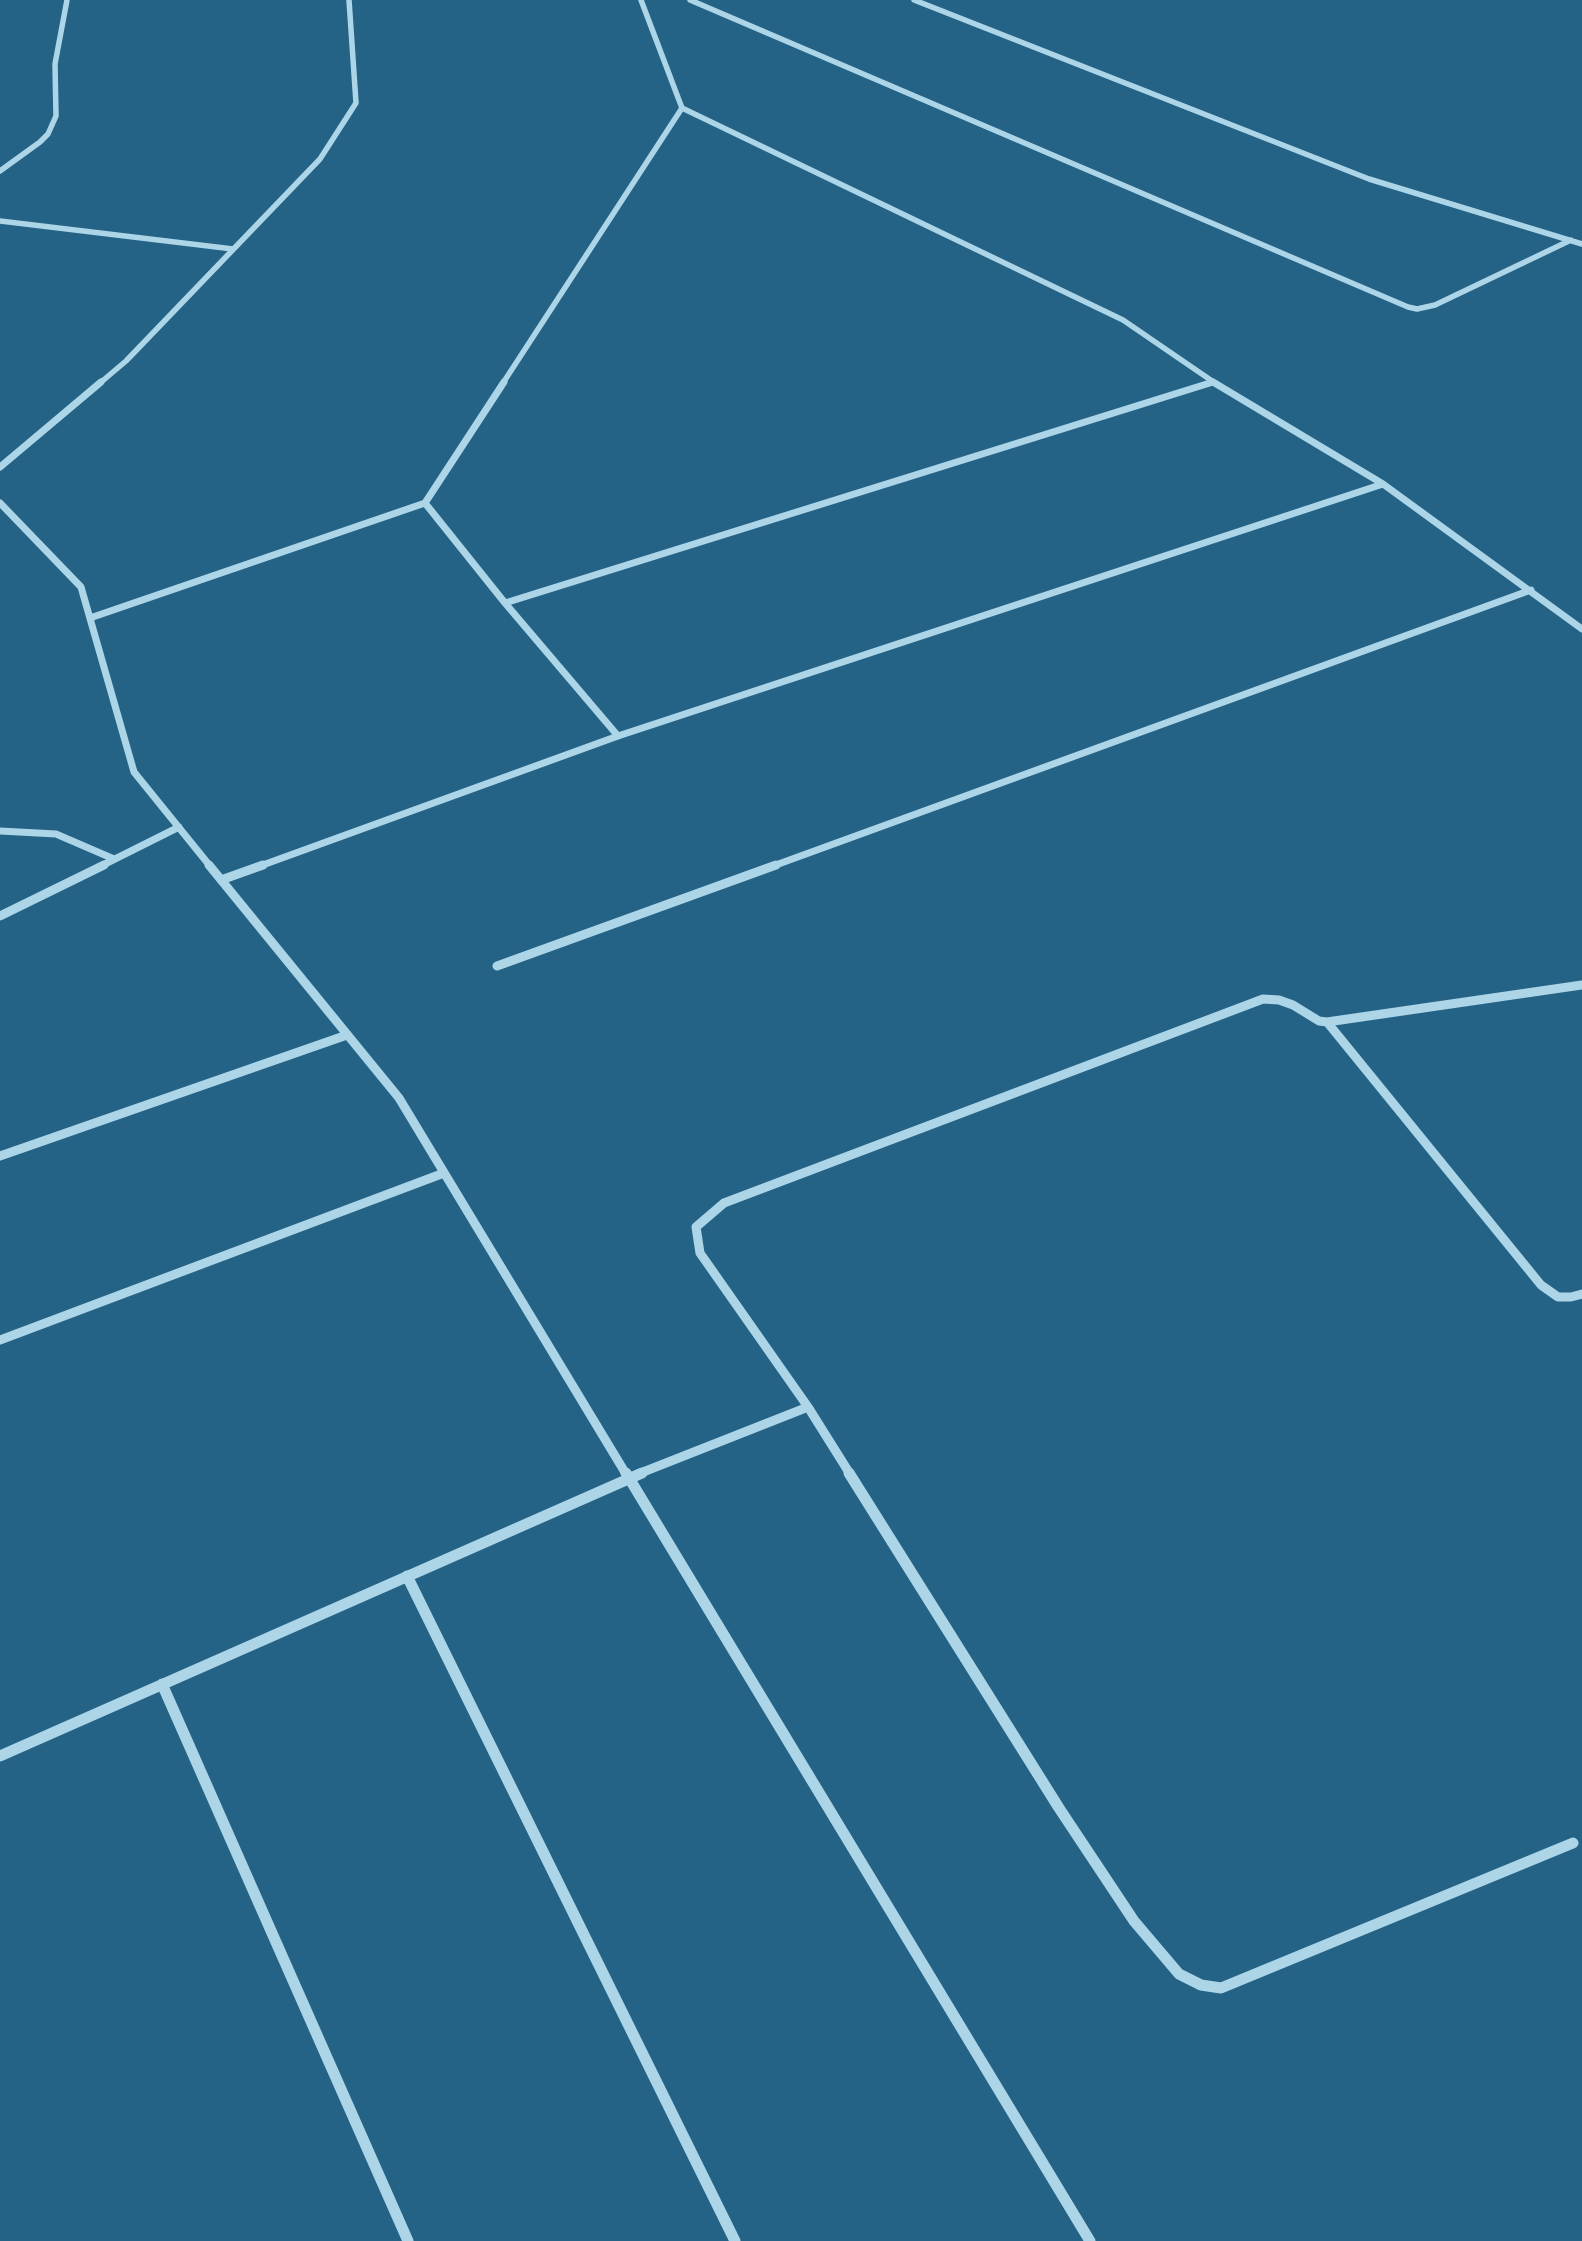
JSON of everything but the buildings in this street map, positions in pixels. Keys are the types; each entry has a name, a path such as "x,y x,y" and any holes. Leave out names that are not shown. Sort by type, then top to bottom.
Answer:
{"street":[{"path":"0,170 40,142 48,134 56,116 54,64 67,0"},
{"path":"0,467 126,361 320,159 356,104 349,0"},
{"path":"641,0 682,108 1123,320 1212,382 1382,484 1531,590 1582,629"},
{"path":"690,0 1408,307 1417,309 1435,305 1571,240"},
{"path":"914,0 1369,179 1582,244"},
{"path":"90,618 425,503 682,108"},
{"path":"0,221 233,249"},
{"path":"505,603 1212,382"},
{"path":"221,880 495,779 618,736 1382,484"},
{"path":"0,503 81,587 134,772 399,1098 1090,2241"},
{"path":"425,503 505,603 618,736"},
{"path":"497,966 1531,590"},
{"path":"0,916 178,827"},
{"path":"0,831 56,834 114,859"},
{"path":"1573,1843 1221,1988 1201,1985 1179,1974 1134,1922 1059,1808 808,1407 700,1253 696,1227 724,1202 1263,999 1279,1000 1293,1005 1319,1022 1327,1022 1582,985"},
{"path":"1327,1022 1541,1285 1558,1297 1571,1297 1582,1294"},
{"path":"0,1156 348,1036"},
{"path":"0,1340 444,1173"},
{"path":"0,1756 629,1478 808,1407"},
{"path":"407,1576 735,2241"},
{"path":"162,1684 408,2241"}]}
